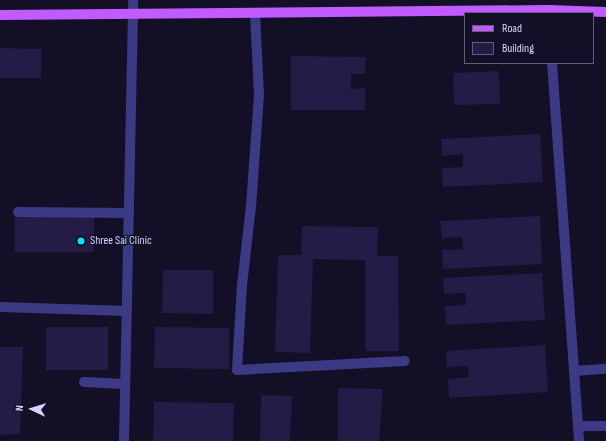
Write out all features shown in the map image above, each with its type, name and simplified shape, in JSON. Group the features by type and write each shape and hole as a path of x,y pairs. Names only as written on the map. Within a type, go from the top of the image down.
{"main road":[{"path":"0,15 255,12 606,12"}],"street":[{"path":"124,441 124,384 134,13 133,0"},
{"path":"255,12 259,96 251,206 242,285 237,370 405,361"},
{"path":"552,64 579,441"},
{"path":"18,212 129,213"},
{"path":"0,307 127,311"},
{"path":"574,371 606,369"},
{"path":"84,382 124,384"},
{"path":"578,426 606,426"}],"building":[{"path":"0,48 41,49 41,78 0,78"},
{"path":"291,56 365,57 365,74 351,74 351,89 365,88 365,110 291,110"},
{"path":"499,71 500,104 454,105 453,73"},
{"path":"540,134 543,182 443,187 442,168 463,167 463,154 442,156 441,139"},
{"path":"540,216 542,264 443,269 442,250 463,249 462,237 442,238 440,221"},
{"path":"15,217 94,217 94,252 15,252"},
{"path":"302,226 378,227 377,256 398,256 399,351 365,351 365,260 313,259 310,353 275,352 278,255 301,255"},
{"path":"163,270 213,270 213,314 162,313"},
{"path":"542,273 545,320 446,325 445,306 466,305 465,293 444,294 443,278"},
{"path":"46,327 108,327 108,370 46,370"},
{"path":"155,327 229,328 229,369 154,368"},
{"path":"545,345 548,392 449,398 448,379 469,377 468,366 447,367 446,351"},
{"path":"0,347 23,347 20,434 0,435"},
{"path":"338,388 383,389 379,441 338,441"},
{"path":"261,395 292,396 290,441 260,441"},
{"path":"154,402 234,403 233,441 153,441"}],"place":[{"name":"Shree Sai Clinic","path":"81,241"}]}
